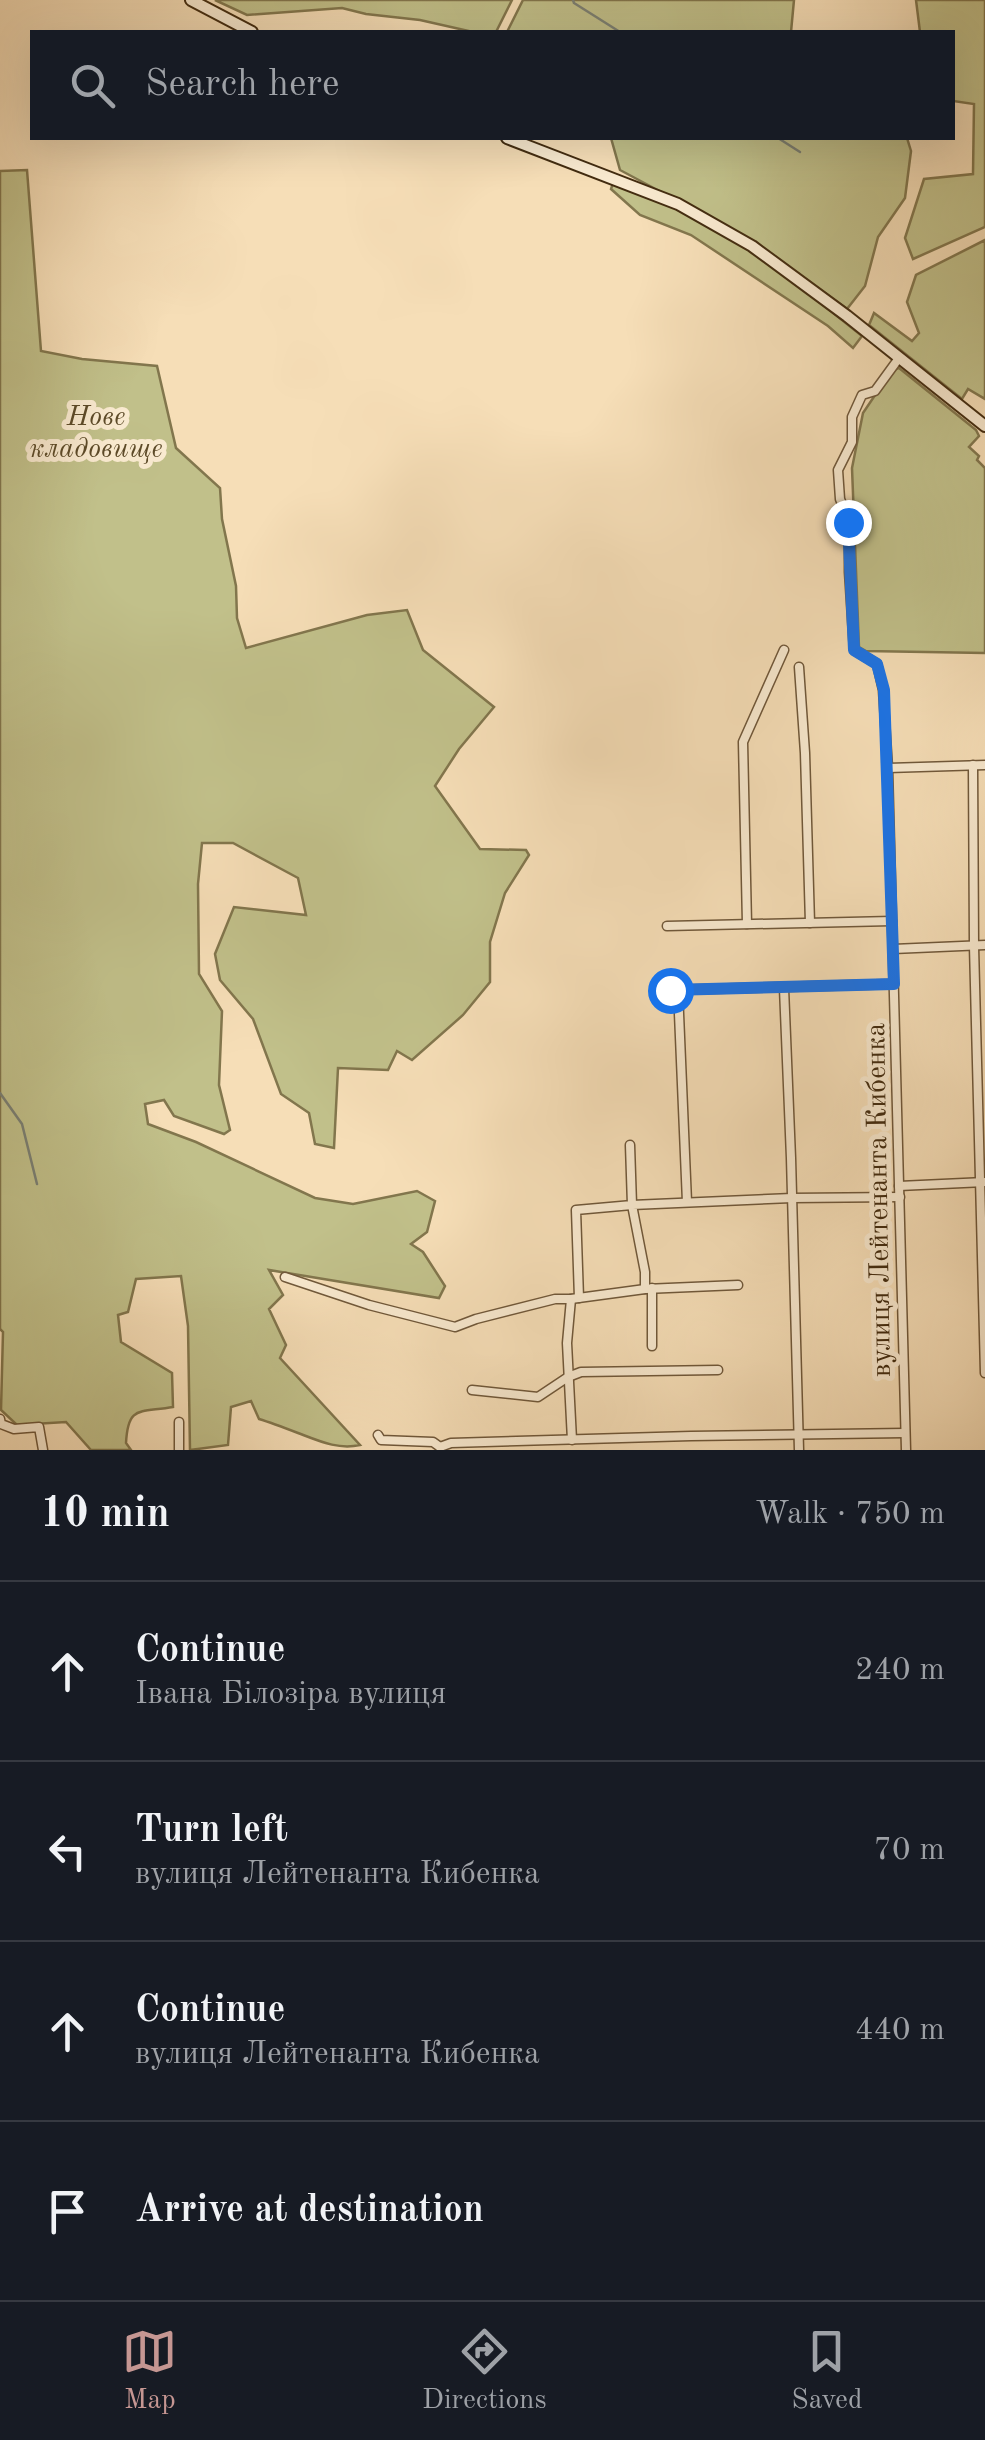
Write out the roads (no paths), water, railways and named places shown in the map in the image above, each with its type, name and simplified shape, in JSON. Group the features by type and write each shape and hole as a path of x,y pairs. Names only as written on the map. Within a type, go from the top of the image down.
{"street":[{"path":"191,0 248,30"},
{"path":"512,140 678,204 752,246 848,316 985,426"},
{"path":"667,926 892,920 884,690 877,664 854,650 848,522 840,499 838,470 852,442 852,417 862,395 875,391 899,358"},
{"path":"747,924 743,742 784,650"},
{"path":"798,667 810,923"},
{"path":"972,765 985,1374"},
{"path":"888,768 985,765"},
{"name":"вулиця Лейтенанта Кибенка","path":"892,920 906,1450"},
{"path":"893,949 985,946"},
{"path":"687,1202 674,990 894,984"},
{"path":"784,988 799,1450"},
{"path":"630,1145 632,1205 649,1288 652,1346"},
{"path":"899,1186 982,1182"},
{"path":"567,1444 567,1343 575,1299 576,1210 687,1202 900,1197"},
{"path":"285,1277 369,1305 455,1327 555,1299 649,1288 738,1285"},
{"path":"472,1390 538,1396 581,1372 718,1370"},
{"path":"0,1418 1,1424 14,1430 39,1427 43,1450"},
{"path":"179,1422 179,1450"},
{"path":"378,1436 381,1440 433,1442 440,1448 451,1443 567,1444 690,1436 906,1433"},
{"path":"690,1436 691,1450"}],"waterway":[{"path":"573,0 617,30"},
{"path":"781,140 800,152"},
{"path":"0,1093 22,1124 37,1184"}],"park label":[{"name":"Нове кладовище","path":"96,431"}]}
